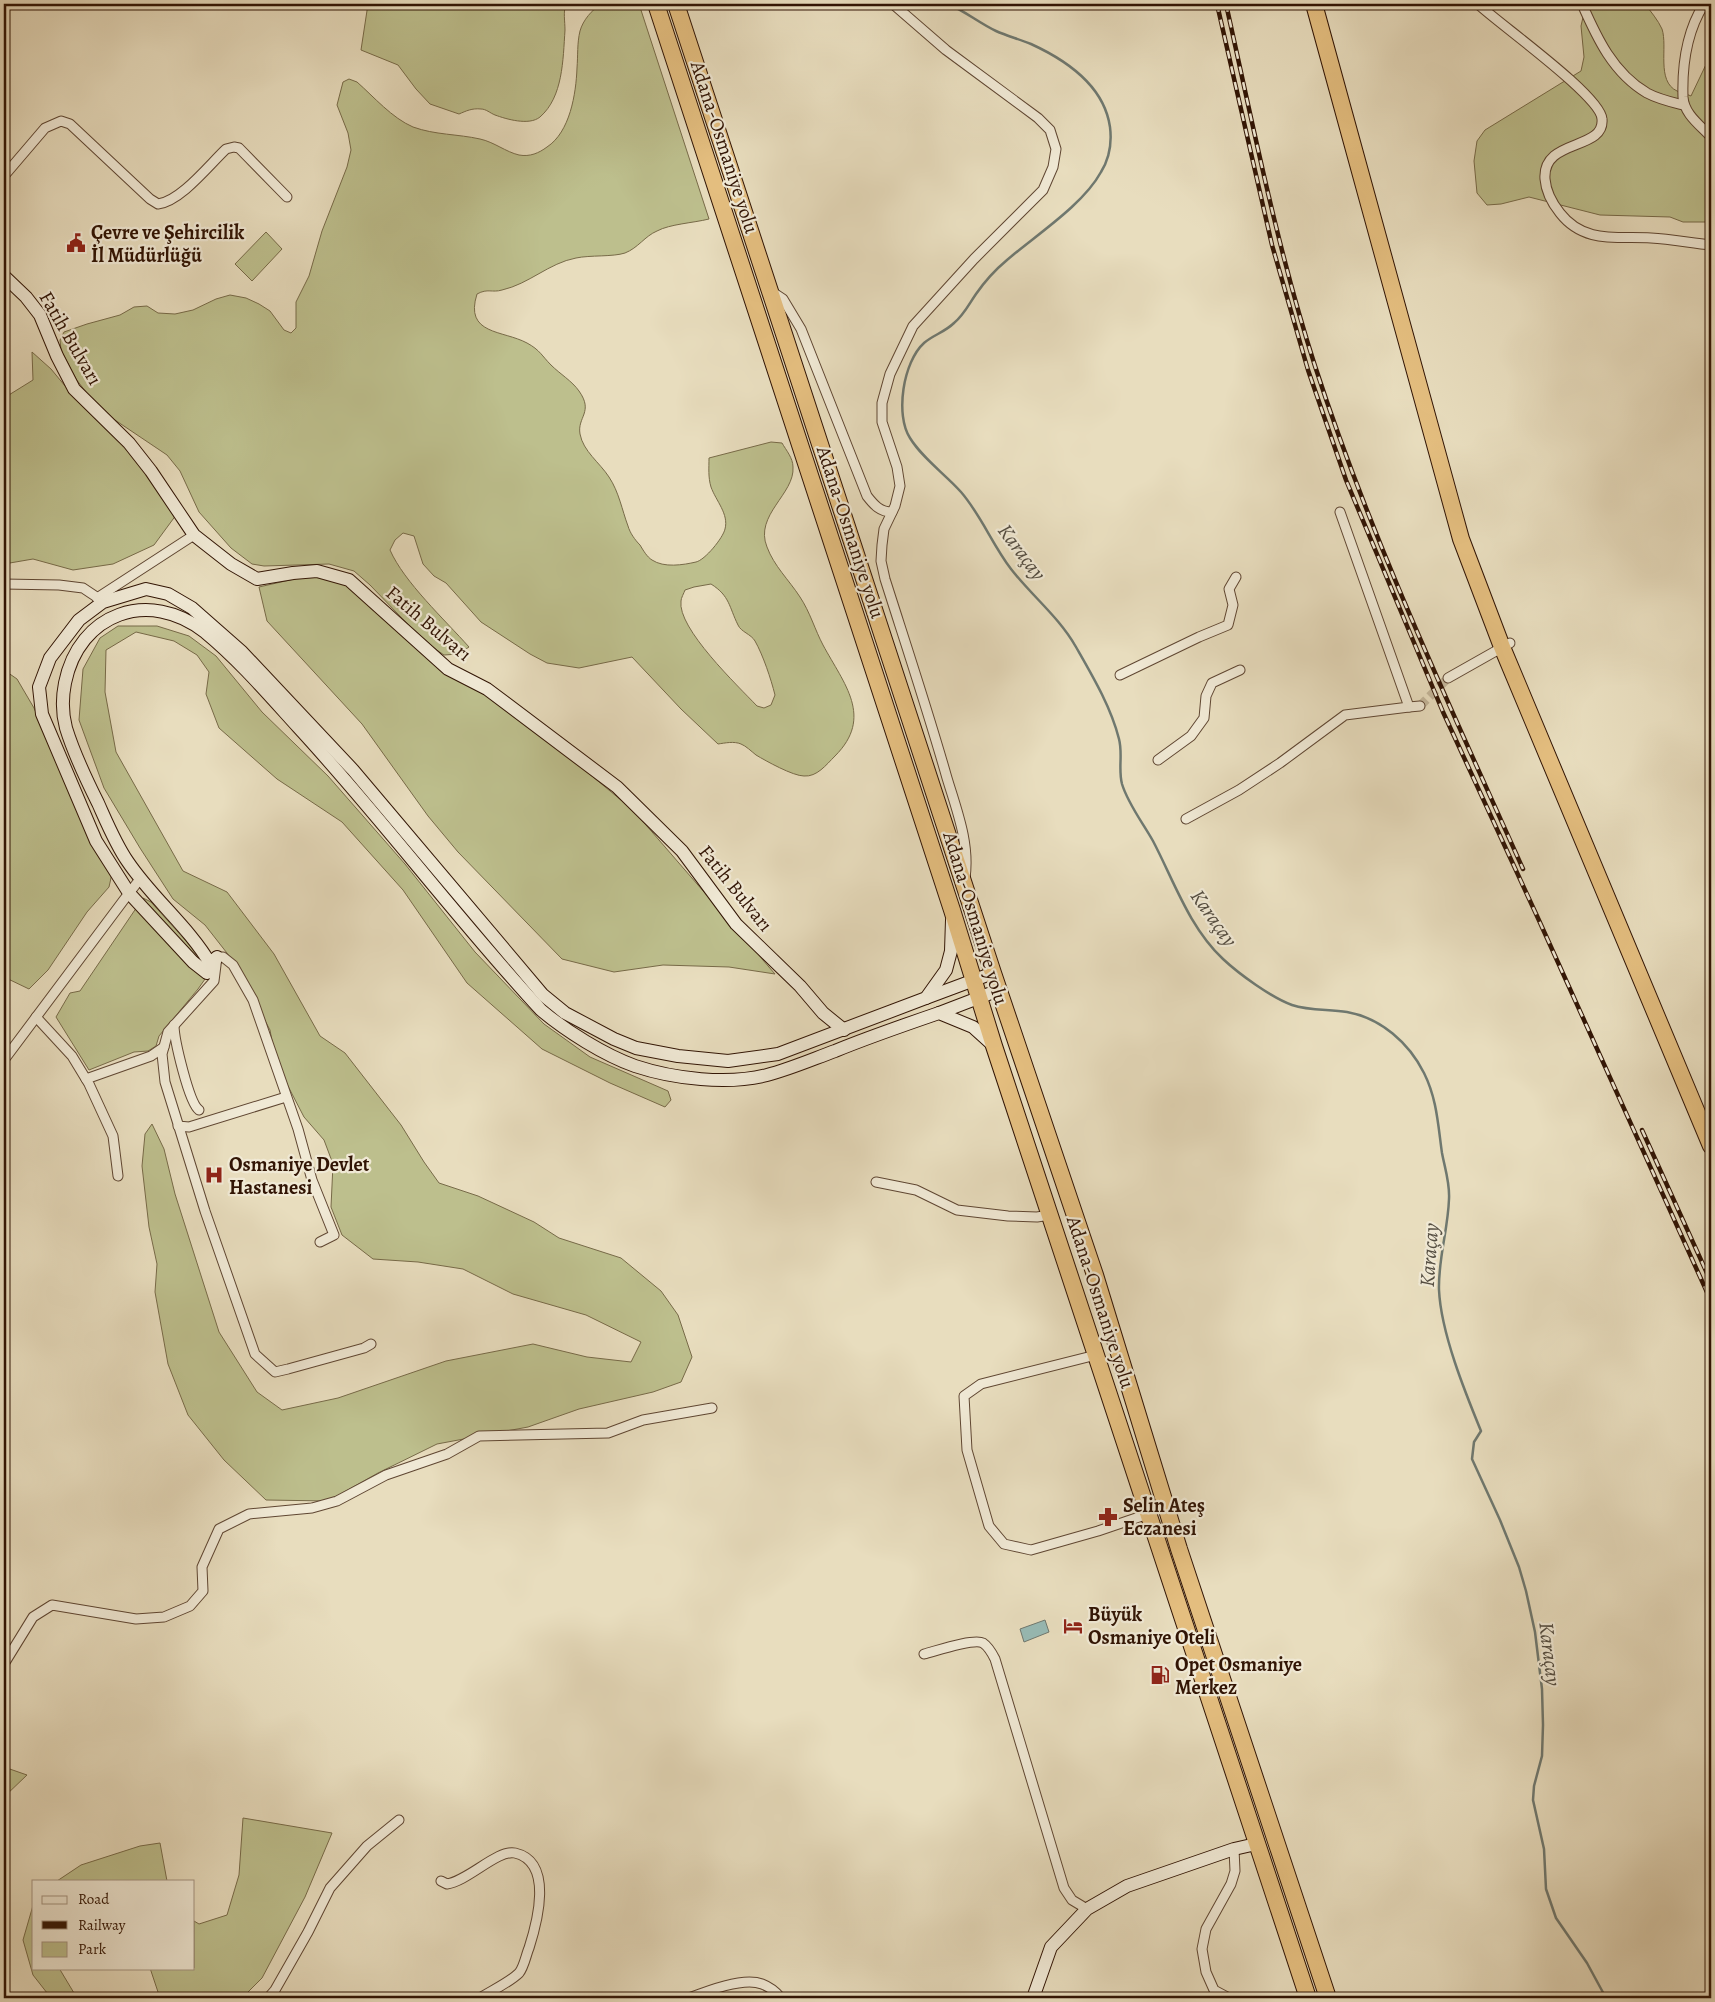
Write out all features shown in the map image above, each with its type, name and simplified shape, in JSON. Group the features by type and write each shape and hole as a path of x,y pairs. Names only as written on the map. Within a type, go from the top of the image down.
{"highway":[{"name":"Adana-Osmaniye yolu","path":"656,4 952,910 994,1046 1308,1998"},
{"name":"Adana-Osmaniye yolu","path":"676,4 993,973 1095,1275 1180,1549 1328,1998"},
{"path":"1314,4 1461,539 1711,1120"},
{"path":"1322,4 1469,540 1506,645 1711,1146"}],"street":[{"path":"893,4 946,50 1038,118 1050,130 1056,149 1053,168 1043,190 974,259 913,326 890,374 882,403 882,422 897,467 900,486 892,512 884,529 881,561 885,579 939,748 962,831 968,862 964,885"},
{"path":"1478,4 1578,88 1600,112 1601,128 1593,136 1553,156 1546,164 1545,186 1551,201 1567,221 1587,234 1600,237 1650,238 1711,245"},
{"path":"1582,4 1602,46 1622,72 1647,93 1683,105"},
{"path":"1704,4 1698,13 1688,40 1683,105 1688,113 1711,137"},
{"path":"4,176 45,128 61,121 70,124 150,199 158,204 167,203 226,149 234,147 239,148 287,196"},
{"name":"Fatih Bulvarı","path":"4,276 26,297 40,316 74,389 129,443 152,471 194,534 230,564 257,579 317,571 349,580 448,669 486,690 511,707 617,787 682,851 736,924 800,986 823,1013 844,1030"},
{"path":"770,291 783,299 801,329 867,496 874,505 885,512 892,512"},
{"path":"1340,512 1409,707"},
{"path":"194,534 100,600 79,620 50,658 39,687 42,714 96,841 129,893 193,962 207,974 217,957"},
{"path":"1120,675 1199,636 1228,625 1233,606 1229,589 1236,577"},
{"path":"4,584 58,585 83,588 100,600 146,589 168,594 192,608 242,652 354,770 543,995 565,1013 614,1039 636,1048 678,1056 728,1061 778,1054 993,973"},
{"path":"217,957 211,966 202,950 183,926 127,862 83,772 65,726 62,698 69,665 83,640 100,623 122,612 141,610 181,616 203,631 234,657 343,776 463,922 541,1010 603,1051 635,1066 663,1073 701,1078 734,1080 767,1075 999,990"},
{"path":"1448,678 1506,645"},
{"path":"1158,760 1191,736 1200,724 1204,718 1206,696 1212,683 1240,670"},
{"path":"1186,819 1239,790 1280,763 1345,714 1420,706"},
{"path":"4,1060 129,893 140,879 142,881"},
{"path":"926,998 946,970 951,951 952,910"},
{"path":"217,957 214,981 168,1032 162,1054 164,1082 205,1210 255,1354 275,1372 345,1354 371,1344"},
{"path":"217,957 223,957 233,965 253,1000 312,1180 334,1235 320,1242"},
{"path":"939,1013 973,1027 994,1046"},
{"path":"36,1017 72,1056 86,1079 113,1136 118,1176"},
{"path":"174,1025 174,1033 190,1092 196,1108 199,1110"},
{"path":"86,1079 150,1056 164,1047"},
{"path":"178,1126 189,1127 286,1097"},
{"path":"876,1182 916,1190 957,1210 1018,1216 1037,1217 1050,1215"},
{"path":"1096,1355 981,1384 964,1396 967,1450 988,1526 1004,1544 1032,1550 1148,1514"},
{"path":"4,1664 33,1617 52,1605 136,1619 164,1617 190,1606 202,1591 202,1567 219,1529 249,1514 312,1508 338,1501 386,1475 447,1454 479,1436 608,1434 642,1420 712,1408"},
{"path":"924,1654 973,1642 982,1642 989,1648 996,1659 1064,1888 1072,1900 1088,1909"},
{"path":"268,1998 275,1990 308,1932 330,1888 367,1846 399,1820"},
{"path":"1033,1998 1051,1947 1088,1909 1126,1886 1234,1849 1256,1844"},
{"path":"1229,1998 1214,1990 1206,1972 1202,1949 1206,1929 1231,1884 1235,1871 1234,1849"},
{"path":"441,1881 447,1884 456,1883 504,1853 514,1853 524,1857 533,1866 540,1897 537,1922 519,1972 480,1998"},
{"path":"689,1998 726,1986 761,1983 772,1989 781,1998"}],"green space":[{"path":"368,4 566,4 560,77 548,109 535,120 518,121 495,115 483,109 472,109 459,114 430,104 398,65 361,50"},
{"path":"601,4 639,4 709,219 662,229 653,233 625,253 582,257 566,261 512,287 499,291 481,292 477,294 474,307 476,317 488,329 527,343 535,348 579,391 585,404 580,428 582,440 612,483 633,536 648,557 657,563 674,565 696,562 713,548 724,533 725,518 711,487 709,458 771,442 782,443 792,460 792,477 766,525 764,535 767,547 807,609 823,645 846,687 852,701 854,714 853,728 847,742 825,767 813,775 793,774 756,755 747,747 738,743 718,744 681,709 632,657 579,668 547,663 530,654 481,622 446,583 434,576 423,564 414,536 403,533 395,540 390,550 396,562 415,588 469,647 458,654 444,655 425,642 354,571 329,564 264,566 252,564 231,548 199,512 180,471 167,455 109,416 92,400 76,379 61,350 60,340 64,332 120,315 134,307 147,306 158,313 175,314 193,310 216,299 230,295 246,298 259,304 270,311 284,330 291,333 296,328 296,302 309,276 322,231 347,167 351,150 348,133 337,105 343,82 349,79 357,82 391,113 413,127 430,132 480,139 519,155 534,154 555,140 566,122 575,89 581,27 591,12","holes":["711,584 726,598 739,627 755,641 764,660 775,695 771,705 764,708 757,706 710,656 698,641 682,612 681,600 685,590"]},
{"path":"1586,4 1645,4 1662,29 1667,80 1679,92 1691,96 1711,54 1711,222 1683,222 1670,217 1600,215 1529,197 1501,204 1487,205 1477,193 1474,161 1477,141 1485,130 1581,71 1584,57 1581,26"},
{"path":"266,232 282,249 252,281 235,264"},
{"path":"32,352 51,369 75,398 119,441 179,511 154,545 113,564 73,570 33,559 4,564 4,398 33,380"},
{"path":"303,577 339,577 523,719 633,810 775,974 729,967 663,965 614,972 562,959 458,852 428,816 362,724 267,621 259,587"},
{"path":"118,626 157,626 189,636 216,656 262,712 328,776 405,864 475,952 544,1024 590,1057 668,1091 671,1100 665,1107 610,1083 542,1049 467,983 403,890 342,822 277,779 219,728 206,694 209,672 197,655 174,641 136,632 106,650 105,692 116,752 183,871 227,892 274,954 320,1036 345,1053 401,1125 439,1183 478,1196 534,1222 559,1238 621,1258 661,1291 678,1315 692,1357 681,1382 653,1392 579,1409 528,1427 437,1444 378,1473 328,1501 266,1500 224,1460 188,1415 168,1364 155,1292 157,1264 149,1227 142,1166 145,1134 152,1124 164,1149 175,1194 219,1332 257,1392 282,1410 338,1398 446,1361 533,1344 587,1357 631,1362 641,1342 586,1315 513,1294 463,1269 418,1262 373,1259 342,1235 331,1207 333,1164 324,1140 304,1117 276,1063 270,1030 234,962 205,925 173,899 104,788 79,720 83,669 100,638"},
{"path":"4,670 17,679 34,708 59,765 113,869 109,887 87,912 48,970 29,989 4,977"},
{"path":"143,898 151,902 204,961 210,972 159,1036 156,1046 148,1051 134,1052 89,1070 56,1017 70,993 80,991"},
{"path":"4,1767 27,1775 4,1797"},
{"path":"243,1818 332,1833 305,1897 262,1978 242,1998 160,1998 151,1970 195,1970 195,1922 199,1924 227,1915 239,1875"},
{"path":"160,1843 167,1880 58,1880 81,1865 140,1846"},
{"path":"32,1909 32,1970 60,1970 77,1998 51,1998 33,1975 23,1940"}],"water":[{"path":"1045,1620 1049,1632 1024,1642 1020,1629"}],"waterway":[{"name":"Karaçay","path":"948,4 996,31 1044,50 1070,66 1092,86 1100,99 1110,127 1110,145 1104,167 1083,196 998,268 976,294 958,320 924,343 917,352 906,375 902,403 905,428 921,453 961,492 981,520 1011,569 1054,616 1076,647 1116,727 1120,745 1121,778 1125,791 1153,841 1191,918 1211,946 1238,972 1284,1002 1306,1008 1347,1012 1359,1015 1382,1026 1402,1042 1424,1073 1434,1102 1449,1187 1448,1211 1439,1278 1444,1325 1455,1362 1481,1431 1474,1442 1472,1459 1519,1567 1535,1632 1542,1689 1543,1725 1542,1756 1534,1786 1533,1800 1544,1849 1546,1889 1556,1918 1587,1963 1606,1998"}],"tunnel":[{"path":"1420,706 1448,678"}],"railway":[{"path":"1217,4 1272,245 1308,370 1346,480 1443,712 1711,1301"},
{"path":"1226,4 1266,186 1289,277 1301,322 1337,431 1412,620 1523,869"},
{"path":"1642,1130 1711,1282"}],"place":[{"name":"Çevre ve Şehircilik İl Müdürlüğü","path":"76,243"},
{"name":"Osmaniye Devlet Hastanesi","path":"214,1175"},
{"name":"Selin Ateş Eczanesi","path":"1108,1517"},
{"name":"Büyük Osmaniye Oteli","path":"1073,1626"},
{"name":"Opet Osmaniye Merkez","path":"1160,1675"}]}
